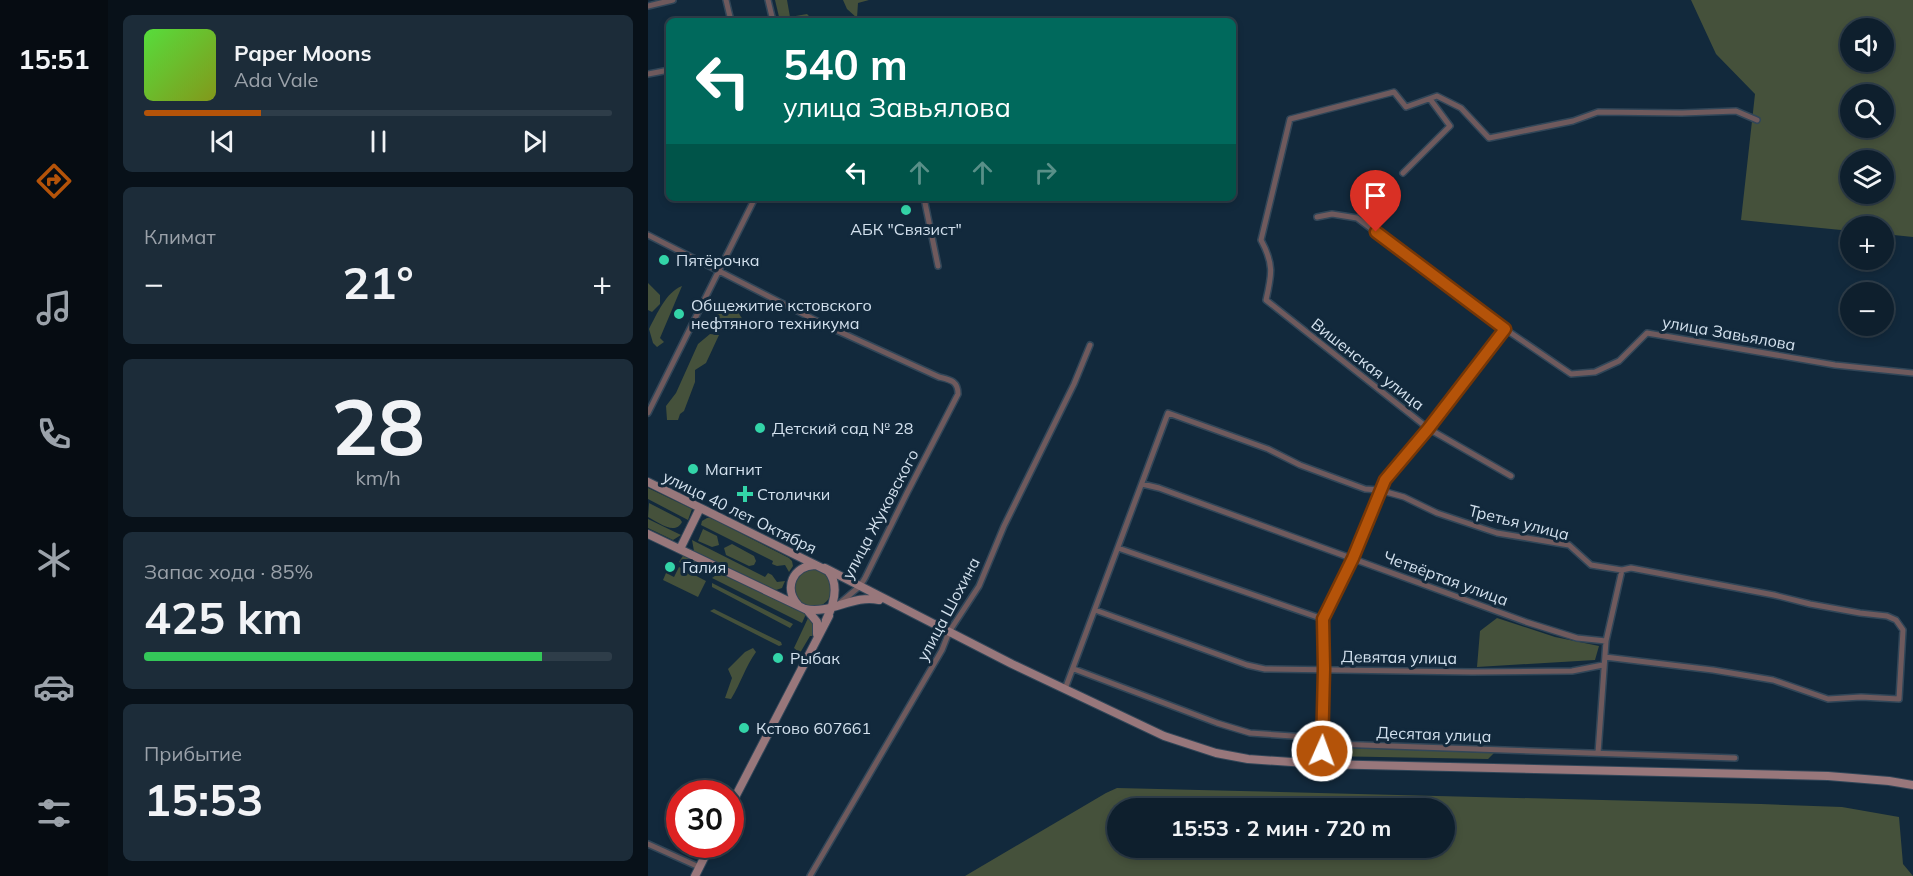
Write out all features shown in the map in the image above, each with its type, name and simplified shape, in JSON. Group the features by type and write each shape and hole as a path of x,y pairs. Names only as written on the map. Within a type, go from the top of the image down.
{"main road":[{"name":"улица 40 лет Октября","path":"648,482 823,568 834,579 836,587 834,596"},
{"path":"680,549 700,508"},
{"path":"648,534 803,608 818,610 865,598 889,602"},
{"name":"улица 40 лет Октября","path":"814,644 818,625 813,614 792,597 790,588 796,573 804,567 812,565 823,568"},
{"path":"823,568 1164,736 1216,753 1248,759 1321,765 1828,776 1913,785"},
{"path":"818,610 827,606 834,596"},
{"path":"744,780 835,605 834,596"},
{"path":"695,876 704,858"}],"street":[{"path":"648,6 673,0"},
{"path":"726,0 730,18"},
{"path":"768,0 771,18"},
{"path":"648,74 666,71"},
{"name":"Вишенская улица","path":"1430,99 1406,107 1394,92 1290,119 1261,240 1269,254 1272,276 1266,300 1428,429 1511,476"},
{"path":"1403,173 1450,126 1430,99 1437,96 1461,108 1489,138 1573,121 1598,112 1736,111 1757,120"},
{"path":"648,413 754,201"},
{"path":"925,201 938,267"},
{"name":"улица Завьялова","path":"1317,218 1332,214 1357,218 1505,329 1571,374 1594,372 1619,361 1647,333 1835,365 1913,373"},
{"name":"улица Жуковского","path":"648,235 827,326 954,382 958,387 958,394 860,586 835,605"},
{"path":"1321,765 1323,619 1353,558 1385,480 1428,429 1505,329"},
{"name":"улица Шохина","path":"810,876 942,650 949,632 979,586 1004,526 1074,384 1090,345"},
{"name":"Третья улица","path":"1142,484 1168,414 1268,449 1300,465 1365,489 1379,490 1404,497 1437,513 1497,533 1569,545 1591,565 1622,570 1631,568 1774,594 1850,612 1887,616 1896,620 1903,630 1899,699 1862,697 1828,699 1773,680 1605,657"},
{"path":"1065,689 1142,484"},
{"name":"Четвёртая улица","path":"1142,484 1159,488 1526,622 1577,639 1605,641"},
{"path":"1118,548 1323,619"},
{"path":"1598,753 1605,641 1622,570"},
{"name":"Девятая улица","path":"1095,610 1246,665 1265,669 1572,671 1603,665"},
{"name":"Десятая улица","path":"1074,669 1217,723 1251,733 1323,738 1334,744 1735,758"},
{"path":"648,844 699,867"}],"green space":[{"path":"775,0 787,0 790,17 807,14 811,18 779,18"},
{"path":"843,0 869,0 858,3 857,18 847,9"},
{"path":"1691,0 1913,0 1913,237 1894,235 1894,216 1840,216 1840,230 1741,220 1755,94 1716,54"},
{"path":"648,283 660,295 660,304 652,312 648,310"},
{"path":"682,286 660,338 664,342 657,347 653,343 649,329 667,298"},
{"path":"736,309 743,320 721,324 716,314 719,310"},
{"path":"710,334 719,335 706,363 695,370 695,382 684,411 678,420 667,420 666,406 676,393 698,344"},
{"path":"648,488 692,509 688,520 648,499"},
{"path":"649,503 682,522 679,526 671,528 648,517"},
{"path":"707,518 789,558 793,566 789,572 785,565 772,564 773,561 701,525 702,521"},
{"path":"648,519 681,535 673,540 648,528"},
{"path":"703,529 717,536 719,545 712,547 698,541"},
{"path":"692,540 765,577 768,573 777,582 785,581 782,588 776,590 694,551"},
{"path":"732,544 754,556 756,561 754,565 749,566 726,555 724,548"},
{"path":"684,554 707,566 708,576 679,562"},
{"path":"679,567 706,581 698,597 663,580 666,573 674,577"},
{"path":"813,569 826,575 832,588 826,601 813,607 800,601 794,588 800,575"},
{"path":"719,573 806,614 802,623 712,578"},
{"path":"712,583 793,624 790,628 712,587"},
{"path":"714,609 781,642 782,645 779,646 710,611"},
{"path":"809,616 815,628 800,653 794,648"},
{"path":"1497,618 1555,637 1599,646 1595,660 1477,667 1480,631"},
{"path":"753,648 756,652 731,699 725,698 732,678 728,669 745,652"},
{"path":"1326,747 1494,753 1488,759 1325,756"},
{"path":"1117,788 1842,807 1899,817 1903,864 1913,876 965,876"}],"place":[{"name":"АБК \"Связист\"","path":"906,210"},
{"name":"Пятёрочка","path":"664,260"},
{"name":"Общежитие кстовского нефтяного техникума","path":"679,314"},
{"name":"Детский сад № 28","path":"760,428"},
{"name":"Магнит","path":"693,469"},
{"name":"Столички","path":"745,494"},
{"name":"Галия","path":"670,567"},
{"name":"Рыбак","path":"778,658"},
{"name":"Кстово 607661","path":"744,728"}],"route":[{"path":"1322,751 1323,619 1353,558 1385,480 1428,429 1505,329 1376,232"}]}
